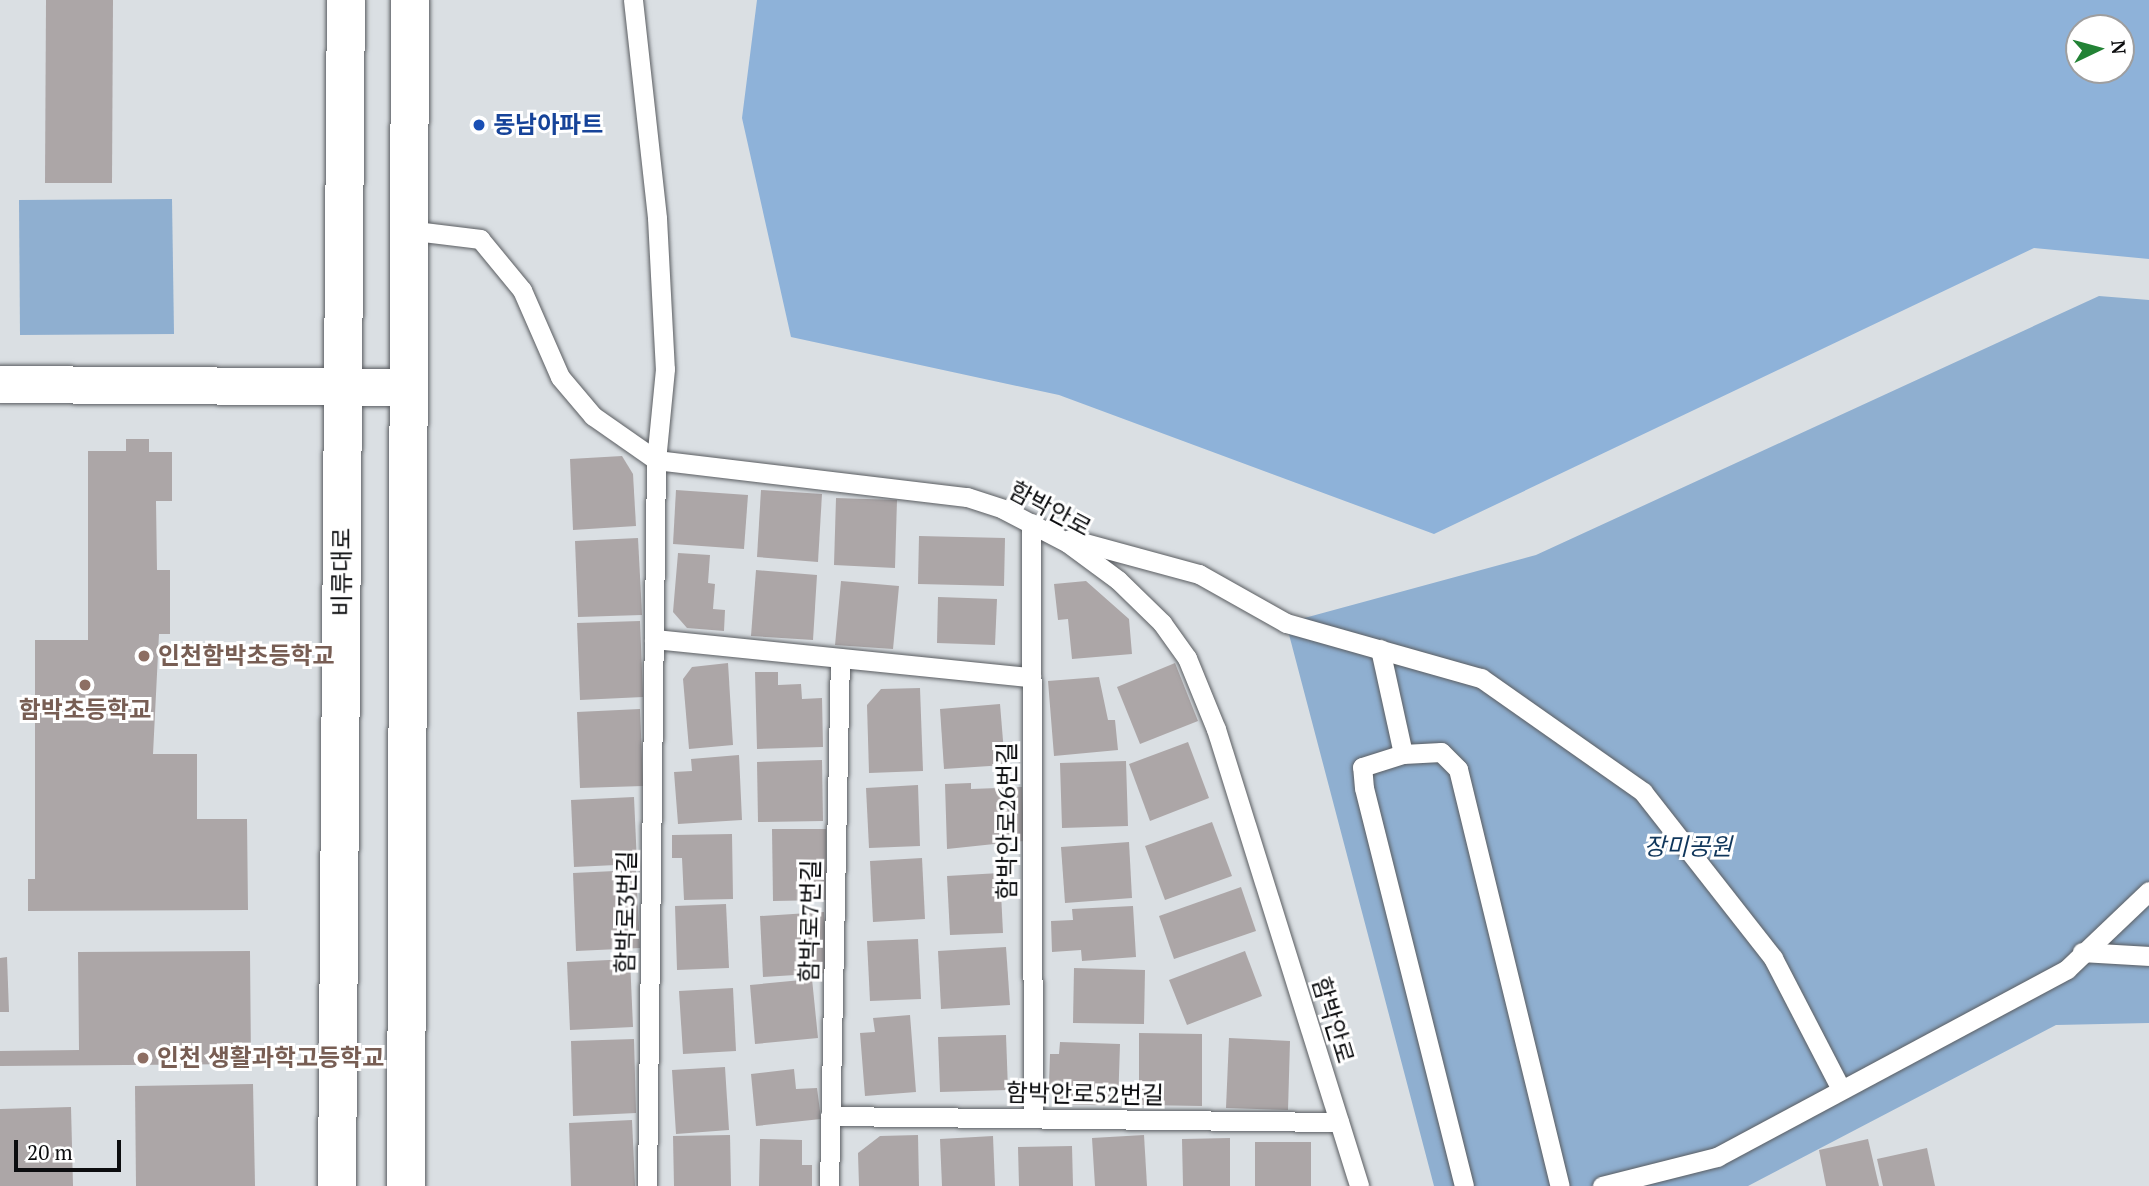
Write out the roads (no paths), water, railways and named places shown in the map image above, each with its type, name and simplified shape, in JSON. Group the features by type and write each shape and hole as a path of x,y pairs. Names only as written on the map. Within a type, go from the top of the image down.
{"main road":[{"name":"비류대로","path":"337,1186 346,0"},
{"path":"406,1186 405,387 410,0"}],"street":[{"path":"0,384 405,387"}],"lane":[{"name":"함박로3번길","path":"633,0 657,218 664,342 656,460 647,1186"},
{"name":"함박안로","path":"407,230 480,239 522,290 560,377 593,416 656,460 967,497 1031,523 1055,536 1118,580 1162,623 1187,658 1216,729 1359,1186"},
{"name":"함박안로26번길","path":"1031,523 1033,1118"},
{"path":"1055,536 1199,573 1286,623 1481,678 1643,792 1773,958 1841,1089"},
{"path":"654,639 1031,677"},
{"path":"1380,649 1403,754"},
{"name":"함박로7번길","path":"829,1186 839,658"},
{"path":"1464,1186 1364,788 1362,768 1403,754 1441,752 1458,769 1560,1186"},
{"path":"1602,1186 1717,1157 2067,969 2149,891"},
{"path":"2082,952 2149,956"},
{"name":"함박안로52번길","path":"831,1116 1339,1122"}],"place":[{"name":"동남아파트","path":"479,125"},
{"name":"인천함박초등학교","path":"144,656"},
{"name":"함박초등학교","path":"85,685"},
{"name":"인천 생활과학고등학교","path":"143,1058"}],"park label":[{"name":"장미공원","path":"1688,847"}]}
